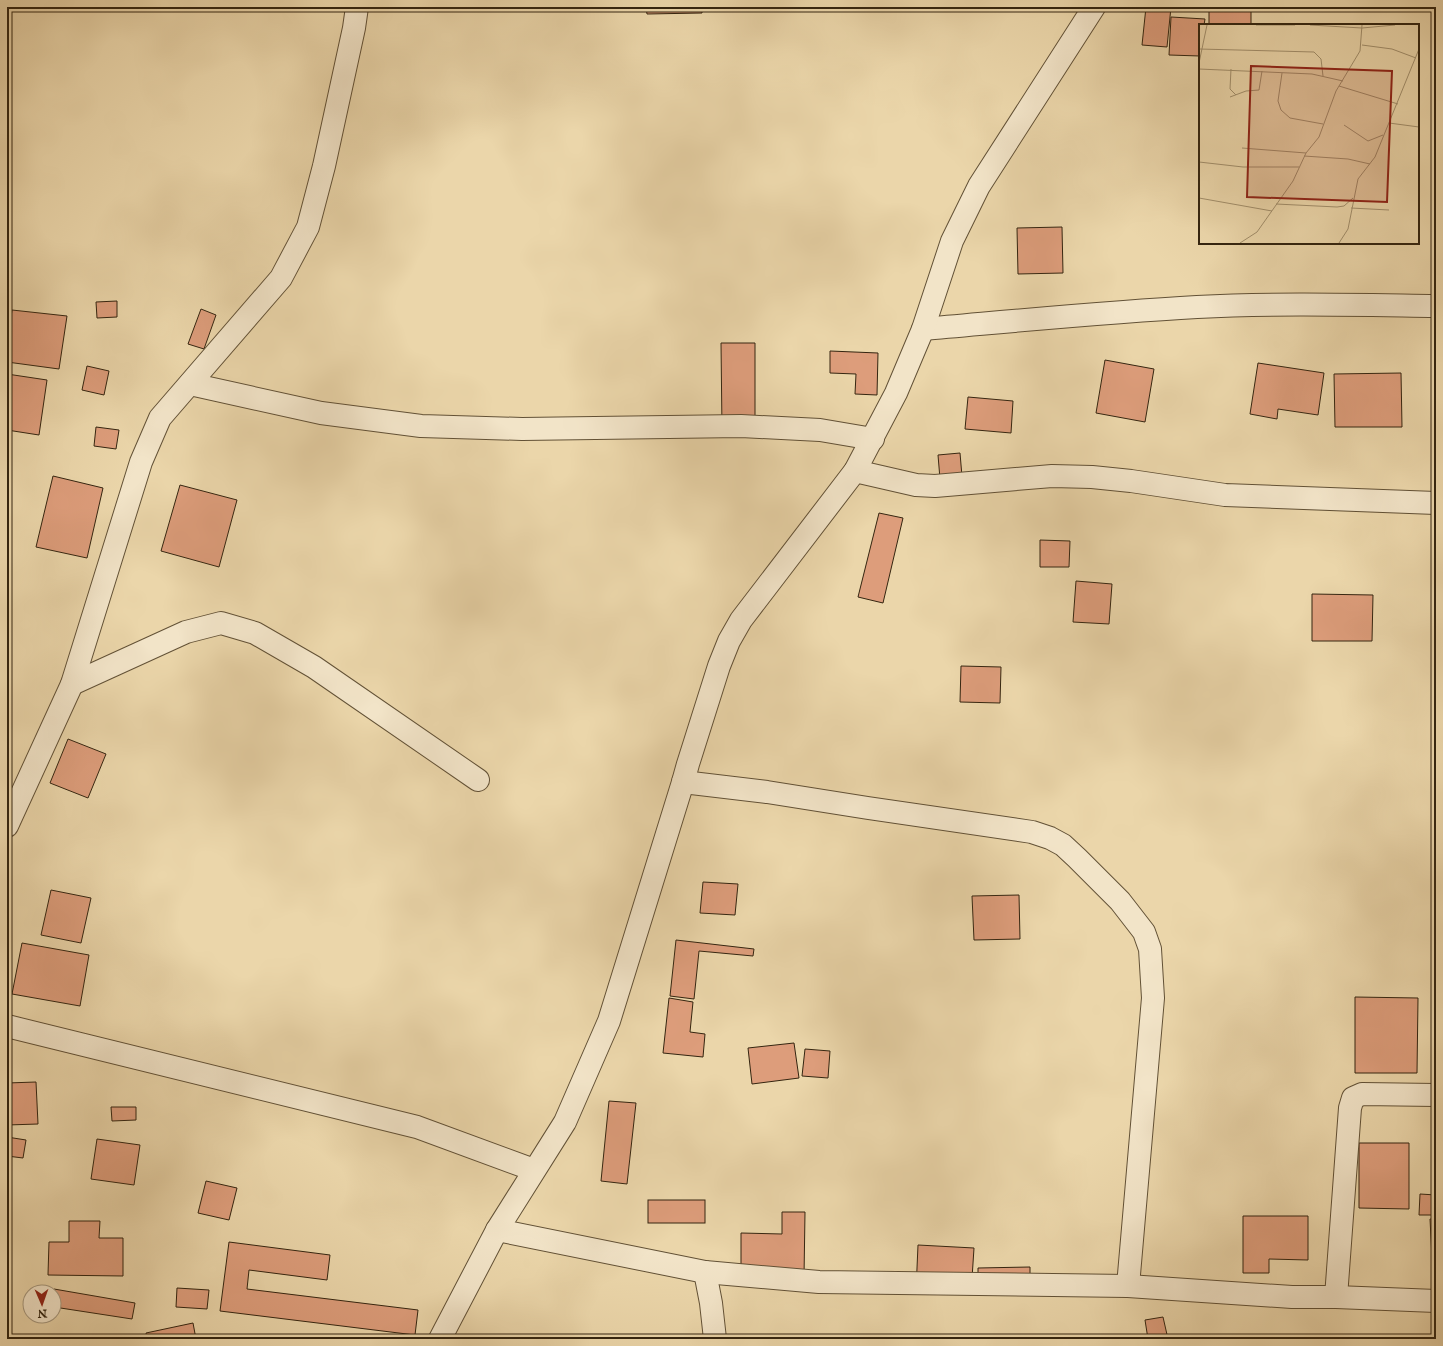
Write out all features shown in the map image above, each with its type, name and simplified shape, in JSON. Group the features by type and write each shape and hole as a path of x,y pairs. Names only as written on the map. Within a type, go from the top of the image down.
{"street":[{"path":"9,819 72,684 141,462 160,418 281,278 308,227 324,166 356,17 373,7"},
{"path":"440,1339 497,1230 565,1122 609,1021 688,764 719,666 729,641 741,620 854,471 873,439 896,393 923,329 952,241 979,186 1094,7"},
{"path":"923,329 1092,314 1199,307 1292,305 1436,306"},
{"path":"190,384 320,412 421,426 522,430 741,426 820,430 873,439"},
{"path":"854,471 916,484 935,486 1052,476 1092,477 1131,481 1225,495 1436,503"},
{"path":"72,684 186,632 221,623 255,633 314,667 478,780"},
{"path":"683,782 767,792 1032,832 1050,838 1063,845 1120,902 1144,932 1150,949 1153,998 1128,1286"},
{"path":"7,1026 417,1127 534,1170"},
{"path":"1336,1296 1350,1108 1353,1098 1362,1094 1436,1096"},
{"path":"497,1230 706,1272 819,1282 1128,1286 1292,1296 1336,1296 1436,1301"},
{"path":"706,1272 715,1339"}],"building":[{"path":"646,7 702,7 702,13 647,14"},
{"path":"1146,7 1171,7 1167,47 1142,45"},
{"path":"1209,7 1251,7 1251,24 1209,24"},
{"path":"1171,17 1205,19 1204,24 1199,24 1199,56 1169,55"},
{"path":"1062,227 1063,273 1018,274 1017,228"},
{"path":"117,301 117,317 97,318 96,302"},
{"path":"201,309 216,315 204,349 188,344"},
{"path":"12,310 67,316 59,369 7,362 7,347"},
{"path":"721,343 755,343 755,430 722,430"},
{"path":"830,351 878,353 877,395 855,394 856,374 830,373"},
{"path":"1105,360 1154,369 1145,422 1096,413"},
{"path":"1258,363 1324,373 1318,415 1278,409 1277,419 1250,414"},
{"path":"87,366 109,371 104,395 82,390"},
{"path":"1401,373 1402,427 1335,427 1334,374"},
{"path":"7,374 47,380 39,435 7,430"},
{"path":"968,397 1013,401 1011,433 965,429"},
{"path":"1434,416 1436,416 1436,433 1433,433"},
{"path":"96,427 119,430 116,449 94,446"},
{"path":"960,453 963,488 941,491 938,455"},
{"path":"53,476 103,488 87,558 36,547"},
{"path":"180,485 237,500 219,567 161,551"},
{"path":"879,513 903,518 883,603 858,597"},
{"path":"1040,540 1070,541 1069,567 1040,567"},
{"path":"1076,581 1112,584 1109,624 1073,622"},
{"path":"1312,594 1373,595 1372,641 1312,641"},
{"path":"961,666 1001,667 1000,703 960,702"},
{"path":"68,739 106,754 88,798 50,783"},
{"path":"703,882 738,884 735,915 700,913"},
{"path":"51,890 91,898 81,943 41,935"},
{"path":"1019,895 1020,939 974,940 972,896"},
{"path":"676,940 754,949 753,956 699,951 694,999 670,996"},
{"path":"22,943 89,955 80,1006 12,994"},
{"path":"1355,997 1418,998 1417,1073 1355,1073"},
{"path":"669,998 693,1002 690,1032 705,1034 703,1057 663,1053"},
{"path":"794,1043 799,1078 752,1084 748,1048"},
{"path":"805,1049 830,1051 828,1078 802,1076"},
{"path":"36,1082 38,1124 7,1125 7,1083"},
{"path":"609,1101 636,1103 627,1184 601,1181"},
{"path":"111,1107 136,1107 136,1120 112,1121"},
{"path":"7,1137 26,1140 23,1158 7,1156"},
{"path":"97,1139 140,1145 134,1185 91,1179"},
{"path":"1359,1143 1409,1143 1409,1209 1359,1208"},
{"path":"206,1181 237,1188 229,1220 198,1213"},
{"path":"1420,1194 1436,1195 1436,1215 1419,1215"},
{"path":"648,1200 705,1200 705,1223 648,1223"},
{"path":"782,1212 805,1212 804,1278 741,1278 741,1233 782,1234"},
{"path":"1243,1216 1308,1216 1308,1260 1269,1259 1269,1273 1243,1273"},
{"path":"1430,1219 1436,1219 1436,1277 1433,1277"},
{"path":"69,1221 100,1221 99,1238 123,1238 123,1276 48,1275 49,1242 69,1242"},
{"path":"229,1242 330,1255 327,1280 249,1270 247,1289 418,1310 415,1335 220,1311"},
{"path":"918,1245 974,1248 971,1294 916,1291"},
{"path":"1030,1267 1030,1290 978,1291 978,1268"},
{"path":"177,1288 209,1290 207,1309 176,1307"},
{"path":"62,1290 135,1303 132,1319 62,1308"},
{"path":"1163,1317 1168,1339 1148,1339 1145,1320"},
{"path":"193,1323 196,1339 147,1339 146,1333"},
{"path":"976,1336 1026,1336 1026,1339 976,1339"}]}
